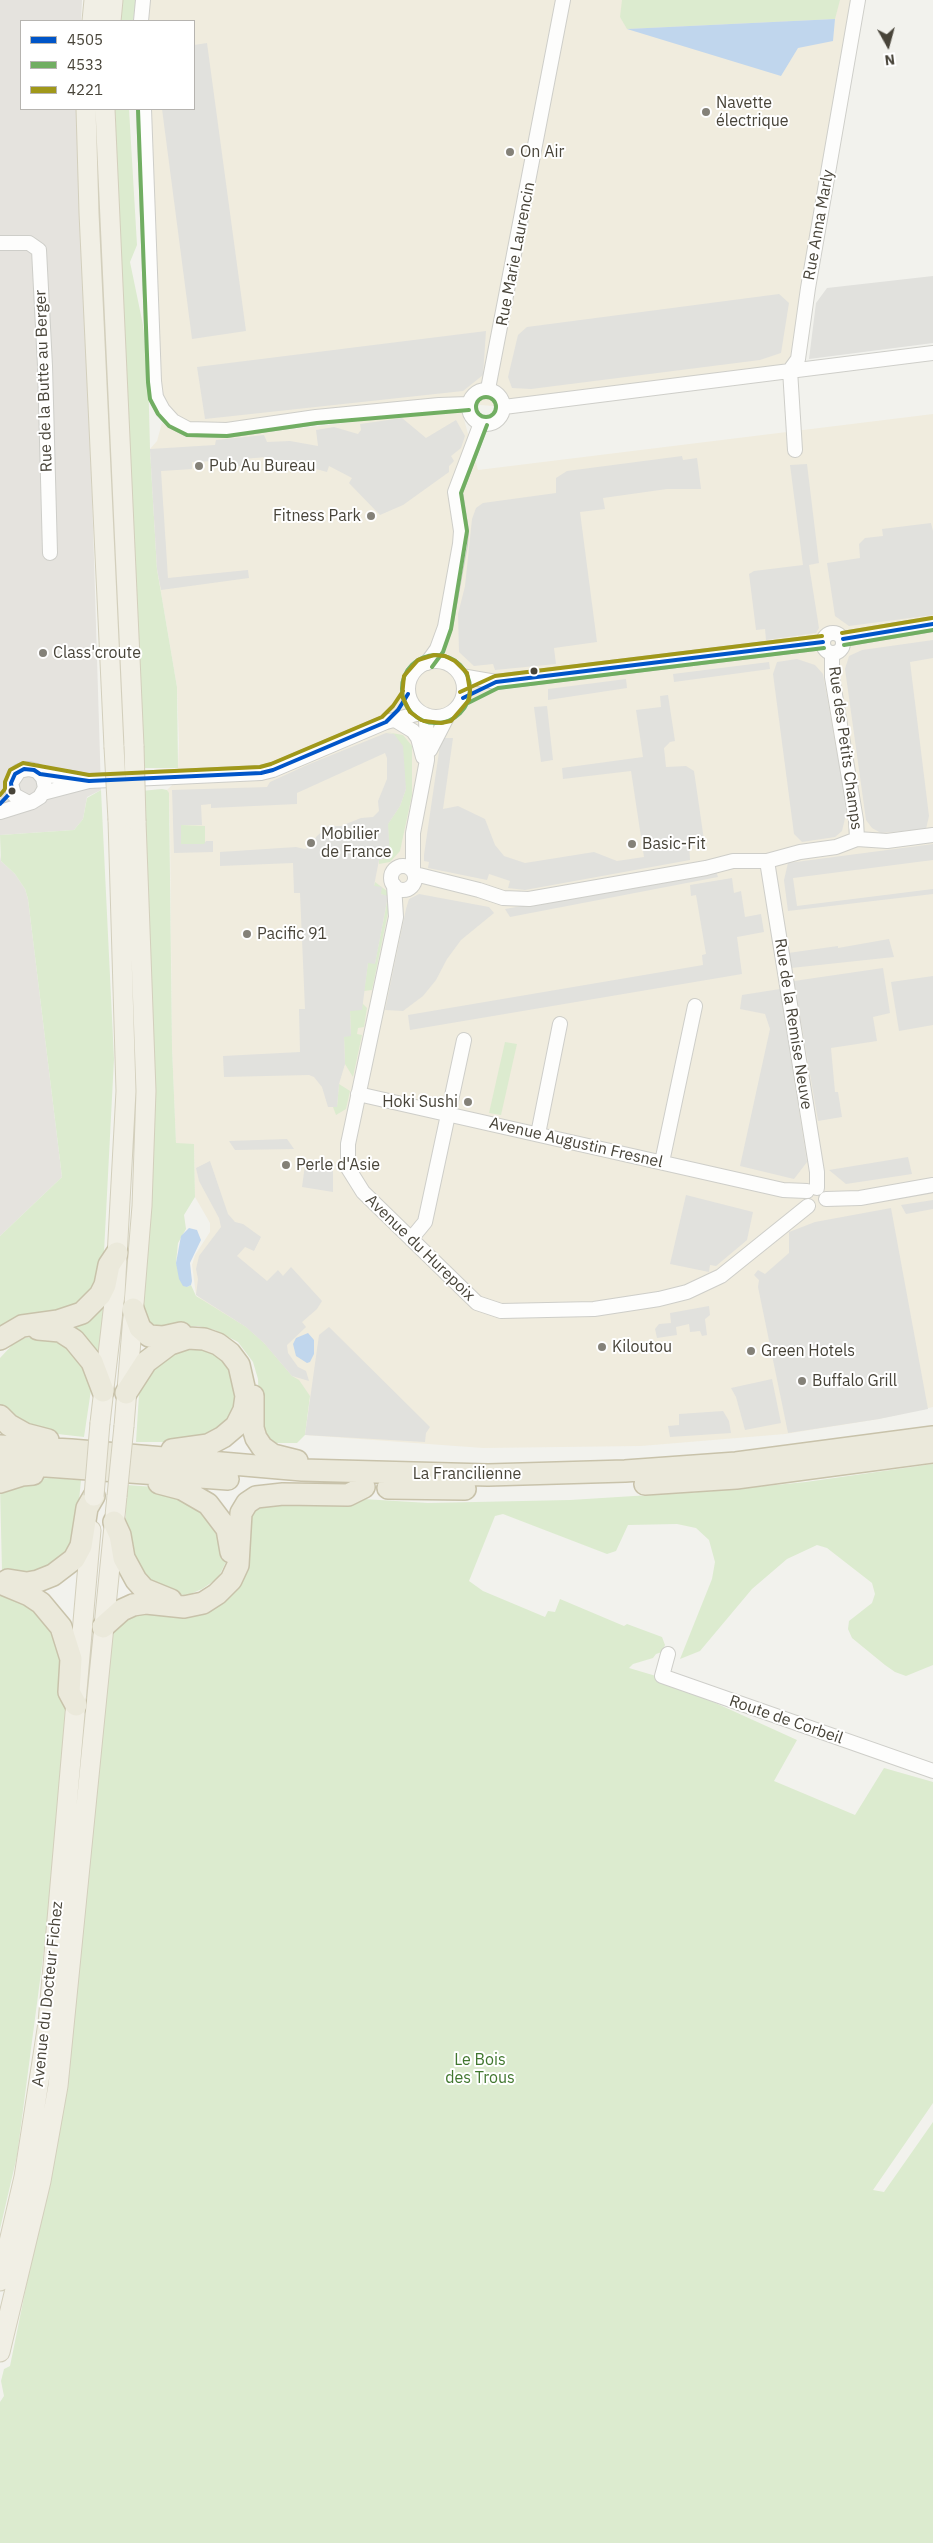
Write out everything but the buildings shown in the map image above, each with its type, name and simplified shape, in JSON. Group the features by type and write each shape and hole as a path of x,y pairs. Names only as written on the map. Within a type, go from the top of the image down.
{"highway":[{"path":"0,1339 22,1326 58,1321 82,1312 100,1295 105,1285 109,1265 117,1253"},
{"path":"133,1309 140,1328 149,1336 163,1338 188,1332 206,1334 234,1348 246,1364 252,1379 253,1428 256,1438 262,1447 273,1455 293,1461 307,1462 322,1471"},
{"path":"0,1346 10,1337 24,1331 45,1328 60,1331 74,1340 84,1350 92,1362 103,1391"},
{"path":"114,1522 130,1570 144,1589 156,1596 181,1601 192,1599 213,1588 226,1574 232,1558 231,1545 227,1529 218,1514 195,1495 156,1482 151,1465 174,1449 208,1445 224,1437 236,1426 244,1410 246,1396 239,1365 230,1353 218,1344 204,1339 188,1338 170,1344 156,1353 146,1362 126,1393"},
{"path":"0,1416 9,1425 25,1434 48,1440 71,1450"},
{"name":"La Francilienne","path":"0,1465 151,1465 488,1475 625,1471 736,1463 933,1437"},
{"name":"La Francilienne","path":"0,1446 71,1450 151,1465 364,1487 429,1490 626,1485 744,1477 933,1452"},
{"path":"0,1482 52,1466"},
{"path":"103,1627 122,1610 133,1605 146,1603 184,1607 203,1603 217,1594 231,1580 238,1565 240,1513 247,1503 256,1497 283,1494 348,1495 364,1487"},
{"path":"0,1576 13,1582 27,1583 53,1575 65,1567 74,1559 81,1546 87,1508 94,1496"},
{"path":"0,1583 41,1603 61,1628 71,1659 69,1692 76,1705"}],"main road":[{"path":"92,20 94,0"},
{"path":"111,20 113,0"},
{"name":"Avenue du Docteur Fichez","path":"0,2280 24,2177 48,2023 100,1423 117,1253 126,1091 118,820 90,240 86,110"},
{"path":"0,2352 41,2181 58,2086 121,1462 142,1206 146,1090 134,746 105,110"}],"street":[{"path":"141,20 143,0"},
{"name":"Rue Marie Laurencin","path":"488,389 563,0"},
{"name":"Rue Anna Marly","path":"795,450 790,370 798,359 809,280 858,0"},
{"path":"144,110 154,380 156,397 163,410 173,421 188,429 227,430 316,417 438,405 469,404"},
{"name":"Rue de la Butte au Berger","path":"0,243 29,242 39,250 50,553"},
{"path":"504,407 933,353"},
{"path":"488,389 500,396 504,407 497,420 487,424 472,418 469,404 477,392 488,389"},
{"path":"43,792 89,781 261,773 273,770 391,721 423,714 441,717 448,715 460,705 464,687 446,652 446,627 461,530 454,492 481,423"},
{"path":"843,639 933,624"},
{"path":"428,663 437,649 446,627"},
{"path":"831,632 837,633 843,639 841,649 832,653 824,648 825,636 831,632"},
{"path":"872,635 901,637 933,632"},
{"path":"463,698 496,682 823,642"},
{"name":"Rue des Petits Champs","path":"413,879 479,897 530,899 706,868 733,861 767,861 800,852 836,847 857,839 856,820 832,677 832,653"},
{"path":"391,721 408,694 410,678 414,672 428,663 435,661 456,671 496,682"},
{"path":"408,694 415,708 423,714"},
{"name":"Avenue du Hurepoix","path":"423,714 426,765"},
{"name":"Avenue du Hurepoix","path":"448,715 436,736 426,765 413,833 413,879 396,917 346,1152 348,1168 363,1192 477,1303 488,1309 516,1311 594,1309 671,1296 699,1287 720,1276 795,1218 811,1196"},
{"path":"391,721 413,731 418,738 426,765"},
{"path":"27,802 18,799 12,791 12,778 19,771 30,769 40,774 89,781"},
{"path":"0,812 37,800 43,792 45,783 40,774"},
{"path":"0,804 12,791"},
{"name":"Avenue du Hurepoix","path":"398,867 413,833"},
{"path":"857,839 887,841 933,835"},
{"name":"Rue de la Remise Neuve","path":"767,861 817,1172 811,1196"},
{"path":"406,866 413,879 402,890 394,885 392,875 398,867 406,866"},
{"name":"Avenue du Hurepoix","path":"394,885 396,917"},
{"path":"662,1162 695,1006"},
{"path":"538,1134 560,1024"},
{"path":"411,1239 425,1222 464,1040"},
{"name":"Avenue Augustin Fresnel","path":"358,1094 811,1196"},
{"path":"811,1196 860,1198 933,1185"},
{"name":"Route de Corbeil","path":"668,1654 662,1676 933,1771"}],"shaded area":[{"path":"0,0 82,0 81,20 20,20 20,110 77,110 87,329 101,790 87,797 83,819 74,830 0,835"},
{"path":"143,0 858,0 790,370 504,407 469,404 188,429 156,397 144,110 195,110 195,20 141,20"},
{"path":"207,43 246,331 192,339 162,110 195,110 195,45"},
{"path":"933,276 933,343 809,359 816,303 827,288"},
{"path":"779,294 789,303 781,353 760,360 531,389 512,388 508,377 518,335 527,327"},
{"path":"486,331 483,375 463,391 205,419 197,367"},
{"path":"445,411 462,412 478,470 933,414 933,1407 879,1419 785,1434 641,1446 483,1448 305,1435 310,1396 196,1295 192,1265 195,1255 210,1232 210,1223 195,1197 194,1144 176,1144 172,1047 170,825 169,794 167,790 172,785 172,776 178,768 177,687 157,569 150,449 157,441 162,423 183,435 226,437"},
{"path":"402,418 426,438 456,420 465,436 461,448 451,456 454,461 449,466 449,472 403,505 380,515 349,483 352,478 329,466 327,472 301,465 270,465 267,457 243,459 243,466 215,467 215,461 192,462 192,469 161,471 168,578 248,570 249,578 161,590 157,569 150,449 215,445 216,440 264,435 267,442 290,441 318,446 316,430 334,427 358,434 361,430 360,424"},
{"path":"682,456 683,460 697,458 701,489 667,489 603,498 605,509 580,512 597,642 554,648 556,664 495,670 493,664 474,666 459,652 458,614 465,586 472,519 476,508 483,503 556,493 556,478 567,471"},
{"path":"807,464 819,563 809,565 819,628 816,633 766,640 765,629 756,630 749,574 754,571 803,565 790,465"},
{"path":"931,523 933,531 933,615 849,626 835,616 827,563 860,558 859,544 865,538 883,536 882,529"},
{"path":"933,640 933,658 910,662 929,816 926,829 881,833 872,828 866,820 845,669 849,656 862,650"},
{"path":"797,659 815,665 823,674 847,810 842,831 835,837 802,842 794,834 773,674 777,662"},
{"path":"769,662 770,669 674,682 673,674"},
{"path":"626,679 627,688 548,700 548,689"},
{"path":"668,695 675,741 670,742 664,748 666,767 686,766 694,771 704,840 689,842 690,860 525,890 508,888 510,881 489,874 487,880 428,868 429,862 424,861 424,855 441,738 453,738 443,809 458,806 485,819 495,845 504,856 525,863 594,852 617,861 644,857 631,771 563,779 562,768 643,757 636,710 661,707 660,696"},
{"path":"547,706 553,760 541,762 534,707"},
{"path":"386,733 394,734 403,746 406,789 400,806 388,824 390,858 379,860 374,886 382,887 381,894 388,896 375,964 368,963 362,1010 350,1011 351,1036 344,1037 345,1064 339,1084 337,1107 328,1107 322,1087 314,1077 309,1075 224,1077 223,1056 300,1052 299,1009 305,1009 300,893 294,893 293,863 220,866 220,852 296,847 305,849 312,846 316,837 328,826 341,826 361,818 373,817 379,811 378,801 387,779 387,758 385,753 297,793 297,804 211,808 211,804 201,805 202,825 181,825 181,844 204,844 206,841 213,841 213,852 174,853 172,790 267,787 270,782 307,765"},
{"path":"933,844 933,860 793,878 797,906 933,889 933,894 788,911 784,880 788,863"},
{"path":"0,855 1,861 15,874 25,889 28,899 62,1177 0,1236"},
{"path":"716,871 718,877 510,917 505,909"},
{"path":"732,878 734,893 741,891 745,917 761,914 764,932 737,937 742,974 410,1030 408,1015 703,965 702,955 706,954 696,895 691,896 690,885"},
{"path":"419,894 489,907 494,913 461,940 447,959 436,980 423,996 403,1011 385,1010 406,909 409,899"},
{"path":"889,939 894,957 791,968 788,953 838,946 838,948"},
{"path":"883,968 890,1013 873,1017 877,1041 831,1048 835,1092 838,1092 842,1117 818,1121 794,981"},
{"path":"933,976 933,1025 899,1031 891,982"},
{"path":"780,989 807,1162 794,1179 740,1166 770,1029 765,1014 740,1009 742,995"},
{"path":"287,1139 294,1149 235,1150 229,1141"},
{"path":"908,1157 912,1174 846,1184 829,1170"},
{"path":"210,1161 228,1214 235,1222 243,1224 261,1237 254,1251 245,1247 237,1256 267,1281 278,1270 283,1276 291,1267 322,1301 317,1309 302,1322 306,1327 287,1345 288,1353 298,1367 306,1371 309,1381 292,1376 264,1343 246,1327 196,1295 198,1279 196,1269 199,1256 221,1227 219,1218 199,1181 196,1168"},
{"path":"333,1161 333,1192 302,1187 305,1165"},
{"path":"686,1195 753,1212 747,1240 716,1266 710,1265 709,1272 670,1264"},
{"path":"933,1200 933,1209 906,1214 901,1205"},
{"path":"891,1208 928,1409 879,1419 788,1433 758,1287 759,1280 754,1275 758,1270 765,1274 789,1253 789,1232 815,1222"},
{"path":"709,1306 710,1315 705,1319 707,1335 702,1336 700,1331 690,1332 689,1324 676,1327 677,1335 657,1338 655,1329 659,1324 671,1323 670,1313"},
{"path":"329,1327 430,1427 426,1433 425,1442 305,1435 319,1335"},
{"path":"772,1379 781,1423 745,1430 736,1397 731,1388"},
{"path":"723,1411 729,1421 731,1433 670,1437 668,1426 679,1425 679,1414"}],"green space":[{"path":"122,0 136,0 133,20 120,20"},
{"path":"622,0 840,0 835,19 627,29 620,17"},
{"path":"115,110 129,110 137,245 130,262 143,325 148,371 150,449 157,569 177,687 178,768 141,768 120,298"},
{"path":"386,732 403,735 412,746 412,795 400,851 390,862 379,864 379,860 389,858 388,824 400,806 406,789 394,734"},
{"path":"101,790 114,1059 104,1252 94,1289 73,1309 0,1330 0,1236 62,1177 28,899 25,889 15,874 1,861 0,835 74,830 83,819 87,798"},
{"path":"167,790 169,793 172,1047 176,1143 194,1144 195,1197 184,1215 186,1229 178,1243 176,1263 187,1287 191,1285 196,1296 246,1327 264,1343 292,1376 299,1380 310,1396 305,1435 297,1443 267,1443 260,1432 258,1379 253,1362 238,1342 215,1330 198,1326 152,1328 143,1313 154,1078 141,791"},
{"path":"181,825 205,826 205,844 181,845"},
{"path":"375,882 387,891 389,895 389,908 372,990 364,991 368,963 375,963 388,897 381,894 374,886"},
{"path":"362,1003 367,1008 364,1027 358,1028 357,1034 362,1035 353,1077 345,1064 344,1036 351,1036 350,1010 362,1010"},
{"path":"505,1042 517,1044 501,1115 489,1113"},
{"path":"339,1084 350,1091 346,1109 336,1115 333,1107 337,1107"},
{"path":"105,1302 102,1358 69,1332 74,1323"},
{"path":"43,1336 63,1342 90,1376 91,1390 84,1437 40,1432 0,1409 0,1358 14,1343 25,1338"},
{"path":"198,1344 229,1358 241,1397 222,1429 190,1442 136,1442 139,1394 146,1378 161,1357"},
{"name":"Le Bois des Trous","path":"933,1464 933,1665 906,1676 895,1672 885,1665 852,1638 848,1629 849,1621 872,1603 875,1594 872,1583 827,1548 817,1545 787,1559 752,1589 700,1651 680,1659 712,1579 715,1562 709,1540 696,1528 677,1524 628,1525 616,1551 607,1554 503,1514 495,1516 469,1581 483,1591 545,1617 548,1611 555,1612 560,1599 624,1626 627,1624 662,1637 665,1645 662,1652 656,1654 653,1658 633,1664 629,1668 656,1676 797,1740 774,1781 855,1815 884,1768 933,1782 933,2103 873,2190 884,2192 933,2122 933,2543 0,2543 0,2402 4,2396 1,2381 4,2369 10,2366 47,2184 113,1620 170,1607 231,1580 241,1513 283,1494 428,1503 570,1500 714,1491 806,1482"},
{"path":"26,1479 81,1480 75,1543 51,1571 13,1575 2,1571 0,1486"},
{"path":"127,1485 154,1487 203,1508 226,1550 226,1562 218,1578 202,1589 188,1595 170,1594 141,1577 125,1532"},
{"path":"0,1583 52,1614 76,1705 17,2156 0,2229"}],"water":[{"path":"835,19 833,41 798,48 781,76 627,29"},
{"path":"189,1228 197,1230 201,1240 190,1263 192,1281 191,1285 187,1287 183,1286 179,1279 176,1263 181,1236"},
{"path":"308,1333 314,1340 314,1354 310,1362 307,1363 296,1356 293,1344 296,1338"}],"transit line":[{"name":"4533","path":"138,110 148,382 150,399 158,414 169,426 187,435 227,436 317,423 469,410"},
{"name":"4533","path":"482,397 490,397 496,403 496,407 496,411 490,417 482,417 476,411 476,403 482,397"},
{"name":"4533","path":"432,667 443,652 451,629 467,531 461,493 487,425"},
{"name":"4221","path":"842,633 932,618"},
{"name":"4505","path":"843,639 933,624"},
{"name":"4533","path":"844,645 933,630"},
{"name":"4221","path":"460,692 495,676 822,636"},
{"name":"4505","path":"463,698 496,682 823,642"},
{"name":"4533","path":"466,704 498,688 824,648"},
{"name":"4221","path":"421,720 410,712 402,696 404,676 418,660 434,655 445,656 455,661 467,673 470,691 469,700 451,721 441,723 424,721"},
{"name":"4533","path":"443,655 455,661 464,670 470,682 470,689 468,702 460,713 443,723 429,723 412,713 404,702 402,682 412,665 423,657 443,655"},
{"name":"4221","path":"0,795 5,789 5,782 10,770 23,763 89,775 260,767 382,717 393,706 403,691"},
{"name":"4505","path":"0,804 12,791 11,783 15,774 24,769 34,770 40,774 89,781 261,773 273,770 386,722 398,710 408,694"}],"place":[{"name":"Navette électrique","path":"706,112"},
{"name":"On Air","path":"510,152"},
{"name":"Pub Au Bureau","path":"199,466"},
{"name":"Fitness Park","path":"371,516"},
{"name":"Class'croute","path":"43,653"},
{"name":"Mobilier de France","path":"311,843"},
{"name":"Basic-Fit","path":"632,844"},
{"name":"Pacific 91","path":"247,934"},
{"name":"Hoki Sushi","path":"468,1102"},
{"name":"Perle d'Asie","path":"286,1165"},
{"name":"Kiloutou","path":"602,1347"},
{"name":"Green Hotels","path":"751,1351"},
{"name":"Buffalo Grill","path":"802,1381"}]}
